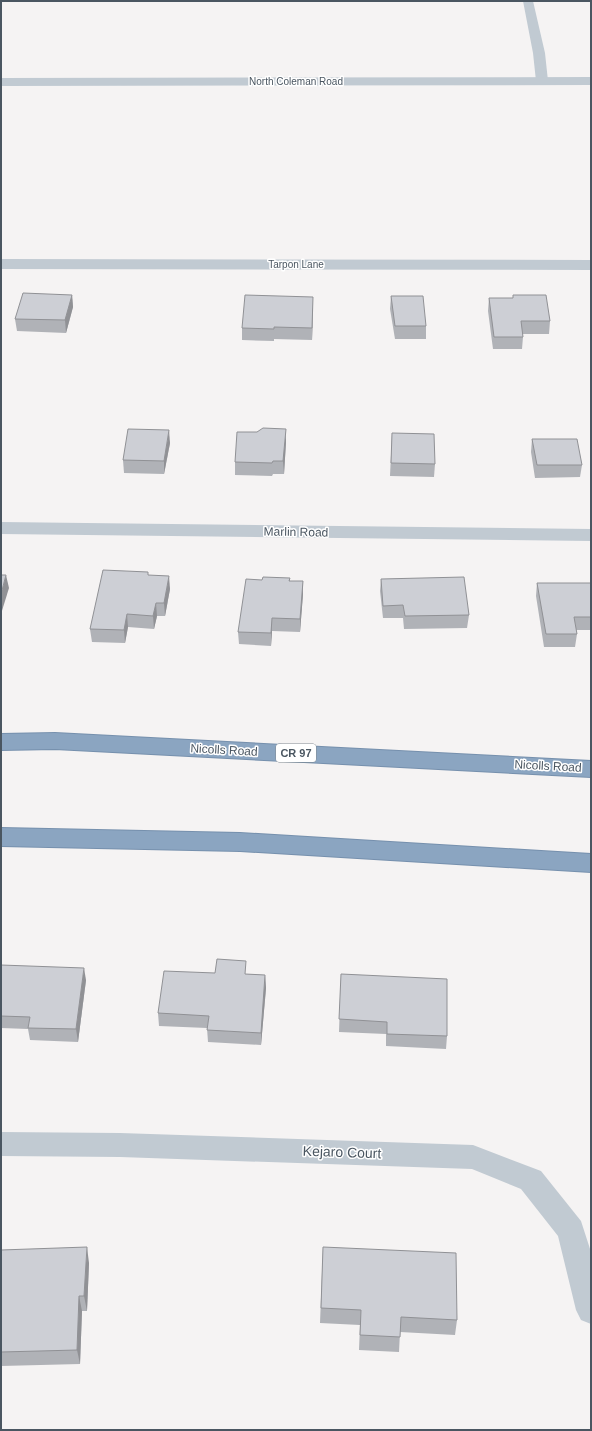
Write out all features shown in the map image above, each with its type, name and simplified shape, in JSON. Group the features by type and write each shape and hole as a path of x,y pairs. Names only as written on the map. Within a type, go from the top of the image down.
{"highway":[{"name":"Nicolls Road","path":"1,742 55,741 591,769"},
{"path":"1,837 240,842 591,863"}],"street":[{"name":"North Coleman Road","path":"1,82 591,81"},
{"name":"Tarpon Lane","path":"1,264 591,265"},
{"name":"Marlin Road","path":"1,528 591,535"},
{"name":"Kejaro Court","path":"1,1144 120,1145 473,1157 531,1180 571,1230 591,1310"}],"lane":[{"path":"528,1 539,53 542,81"}],"building":[{"path":"23,293 72,295 65,320 15,319"},
{"path":"245,295 313,297 312,328 242,328"},
{"path":"513,295 546,295 550,321 521,321 523,337 494,337 489,298 513,298"},
{"path":"391,296 423,296 426,326 395,326"},
{"path":"263,428 286,429 283,461 273,461 272,463 235,462 237,432 257,432"},
{"path":"128,429 169,430 164,461 123,460"},
{"path":"392,433 434,434 435,464 391,463"},
{"path":"532,439 577,439 582,465 537,465"},
{"path":"103,570 148,572 148,575 169,576 164,603 156,603 153,616 127,614 124,630 90,629"},
{"path":"1,575 6,575 1,594"},
{"path":"263,577 290,578 289,581 303,581 300,619 272,618 271,633 238,632 246,579 262,580"},
{"path":"464,577 469,615 405,616 403,605 383,606 381,579"},
{"path":"537,583 591,583 591,617 574,617 577,634 546,634"},
{"path":"217,959 246,961 245,974 265,975 261,1033 207,1030 209,1016 158,1013 164,971 215,973"},
{"path":"1,965 84,968 76,1029 28,1028 30,1017 1,1016"},
{"path":"341,974 447,979 447,1036 387,1034 387,1022 339,1019"},
{"path":"87,1247 84,1296 79,1296 77,1350 1,1352 1,1250"},
{"path":"323,1247 456,1253 457,1320 401,1317 400,1337 360,1335 361,1310 321,1308"}]}
